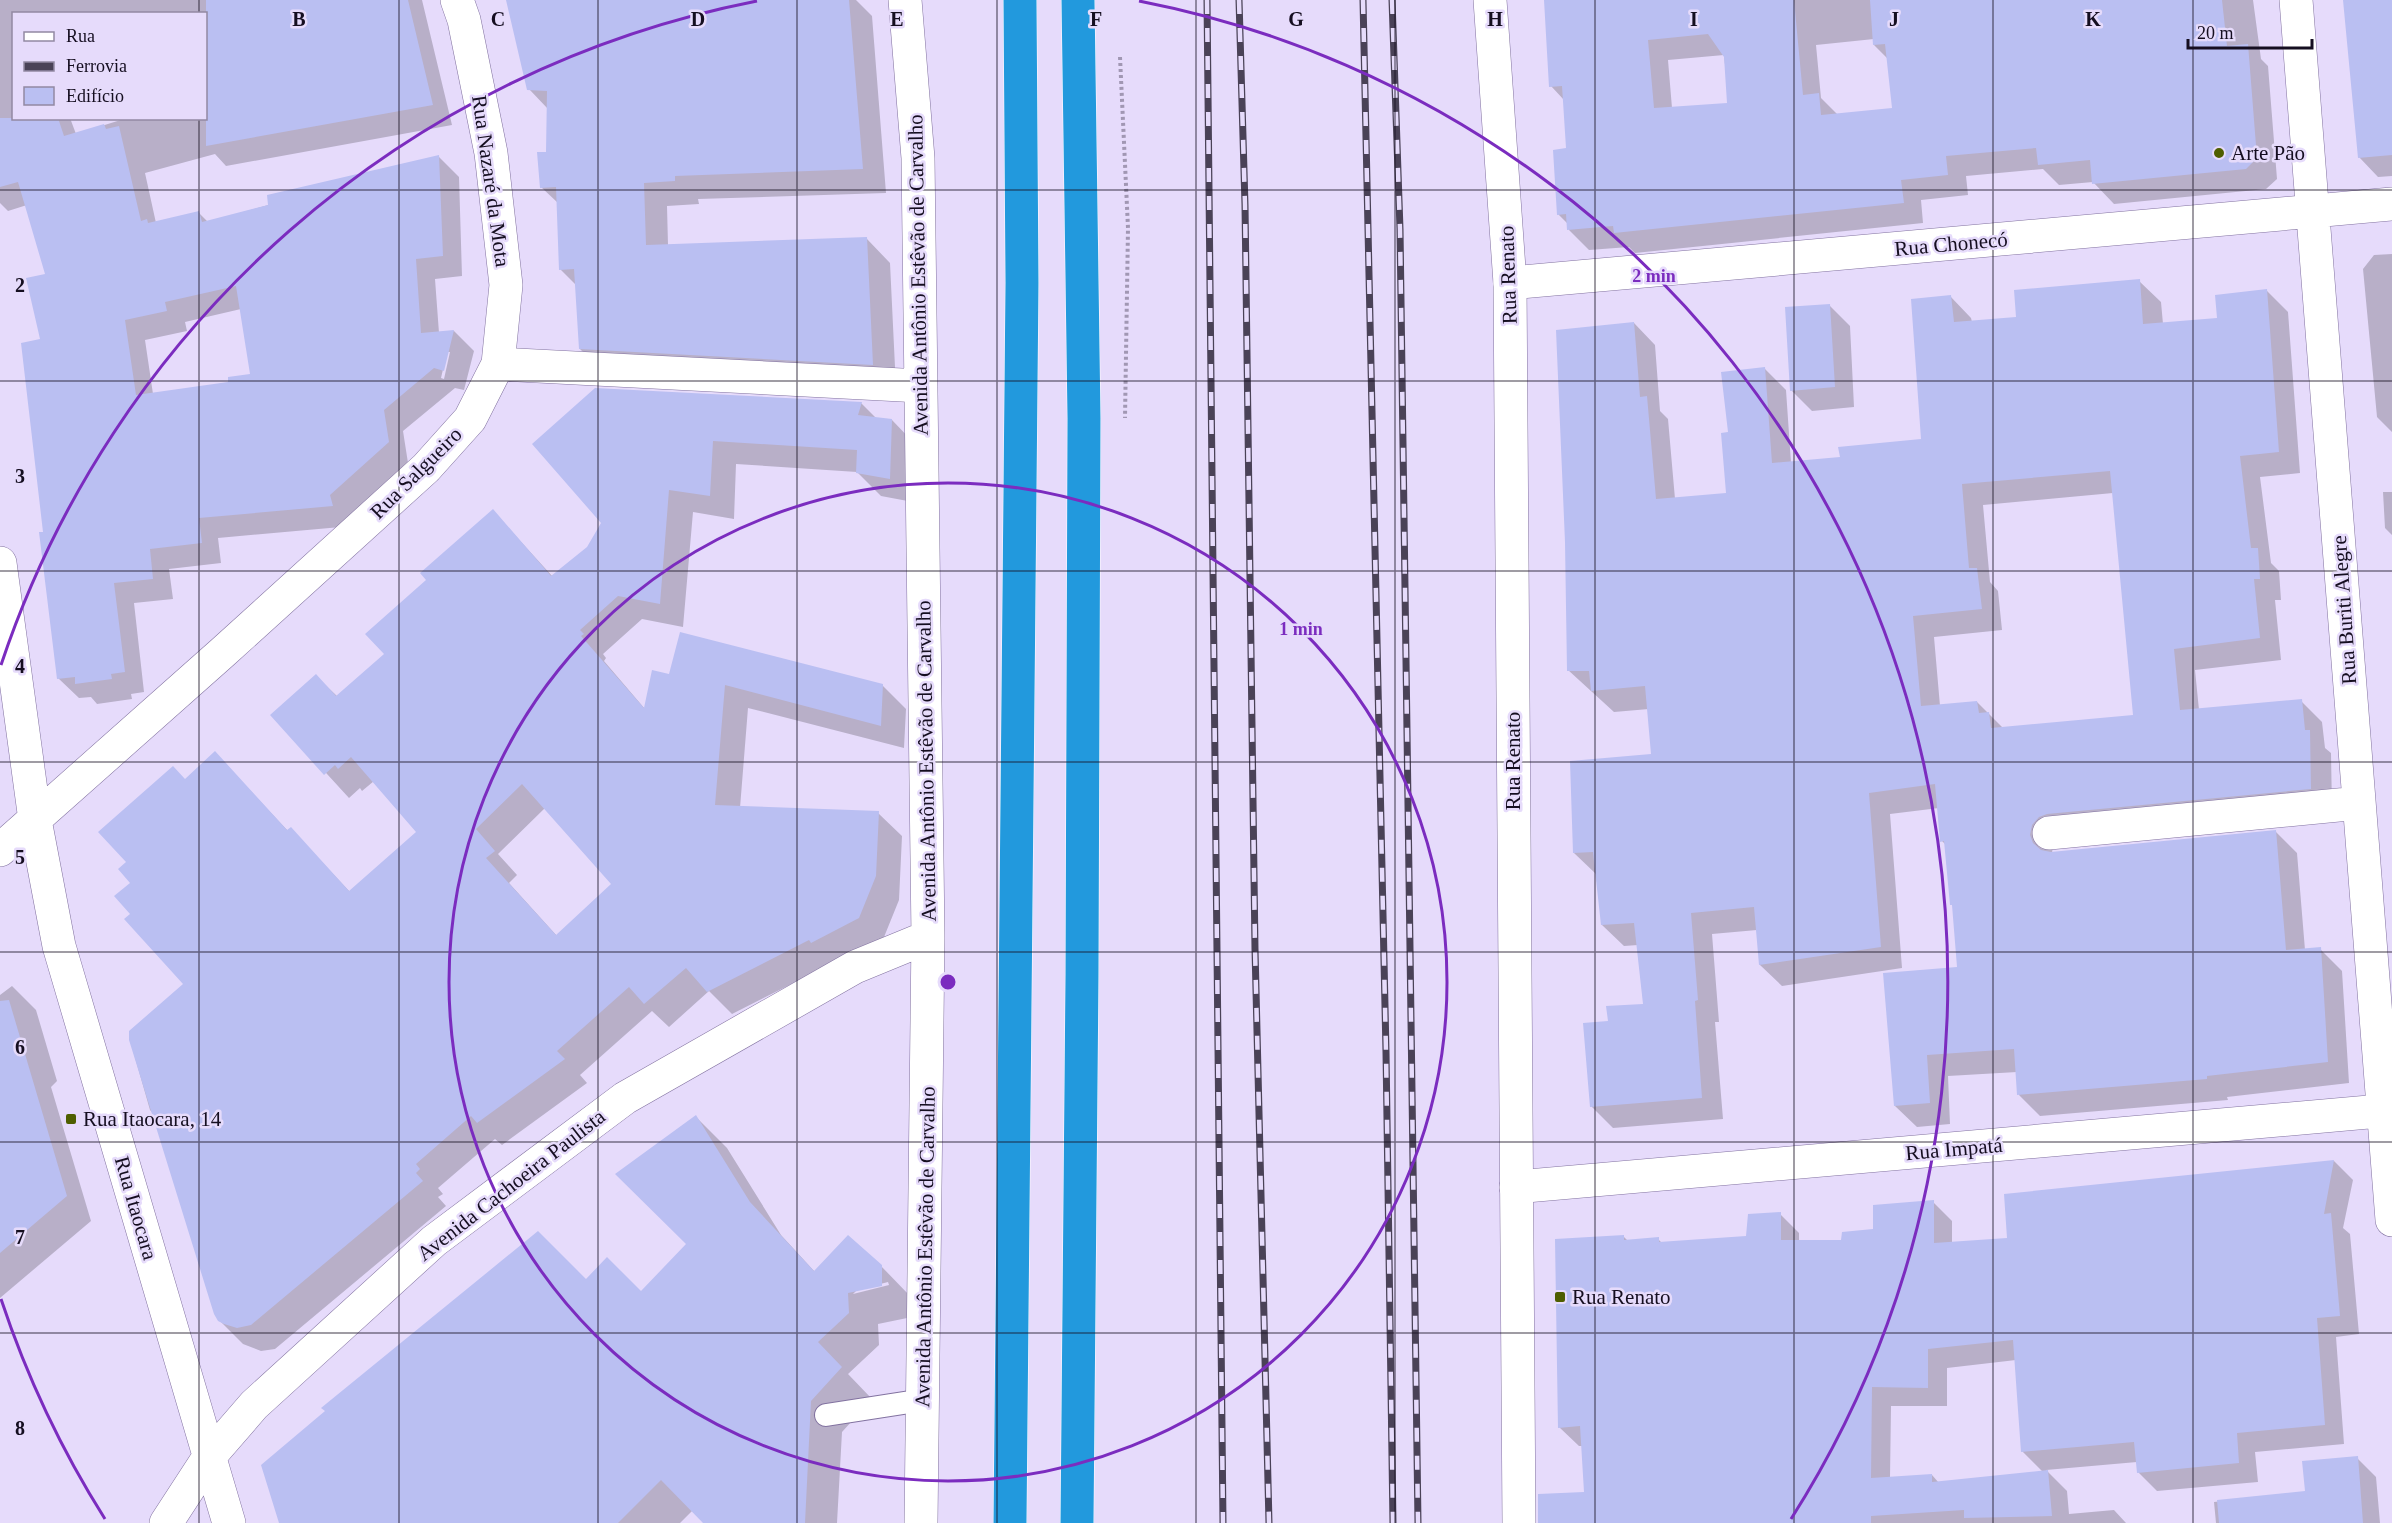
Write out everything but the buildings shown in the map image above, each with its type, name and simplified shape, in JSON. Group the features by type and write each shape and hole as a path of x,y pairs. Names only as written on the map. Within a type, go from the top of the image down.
{"highway":[{"path":"1010,1523 1022,283 1020,0"},
{"path":"1077,1523 1084,430 1078,0"}],"street":[{"name":"Rua Nazaré da Mota","path":"457,0 492,153 506,285 498,364"},
{"name":"Avenida Antônio Estêvão de Carvalho","path":"905,0 918,158 928,937 921,1523"},
{"name":"Rua Renato","path":"1490,0 1510,283 1519,1523"},
{"name":"Rua Buriti Alegre","path":"2296,0 2360,803 2387,1110 2392,1220"},
{"name":"Rua Chonecó","path":"1510,283 2392,204"},
{"path":"498,364 921,386"},
{"name":"Rua Salgueiro","path":"12,836 426,468 470,419 498,364"},
{"name":"Rua Itaocara","path":"0,563 12,836 59,946 229,1523"},
{"path":"2049,833 2360,803"},
{"name":"Avenida Cachoeira Paulista","path":"166,1523 209,1457 254,1405 434,1241 625,1098 855,967 928,937"},
{"name":"Rua Impatá","path":"1516,1187 2387,1110"}],"lane":[{"path":"826,1415 923,1400"}],"railway":[{"path":"1207,0 1223,1523"},
{"path":"1239,0 1245,205 1255,949 1269,1523"},
{"path":"1363,0 1386,1052 1393,1523"},
{"path":"1392,0 1400,229 1418,1523"}],"place":[{"name":"Arte Pão","path":"2219,153"},
{"name":"Rua Itaocara, 14","path":"71,1119"},
{"name":"Rua Renato","path":"1560,1297"}]}
